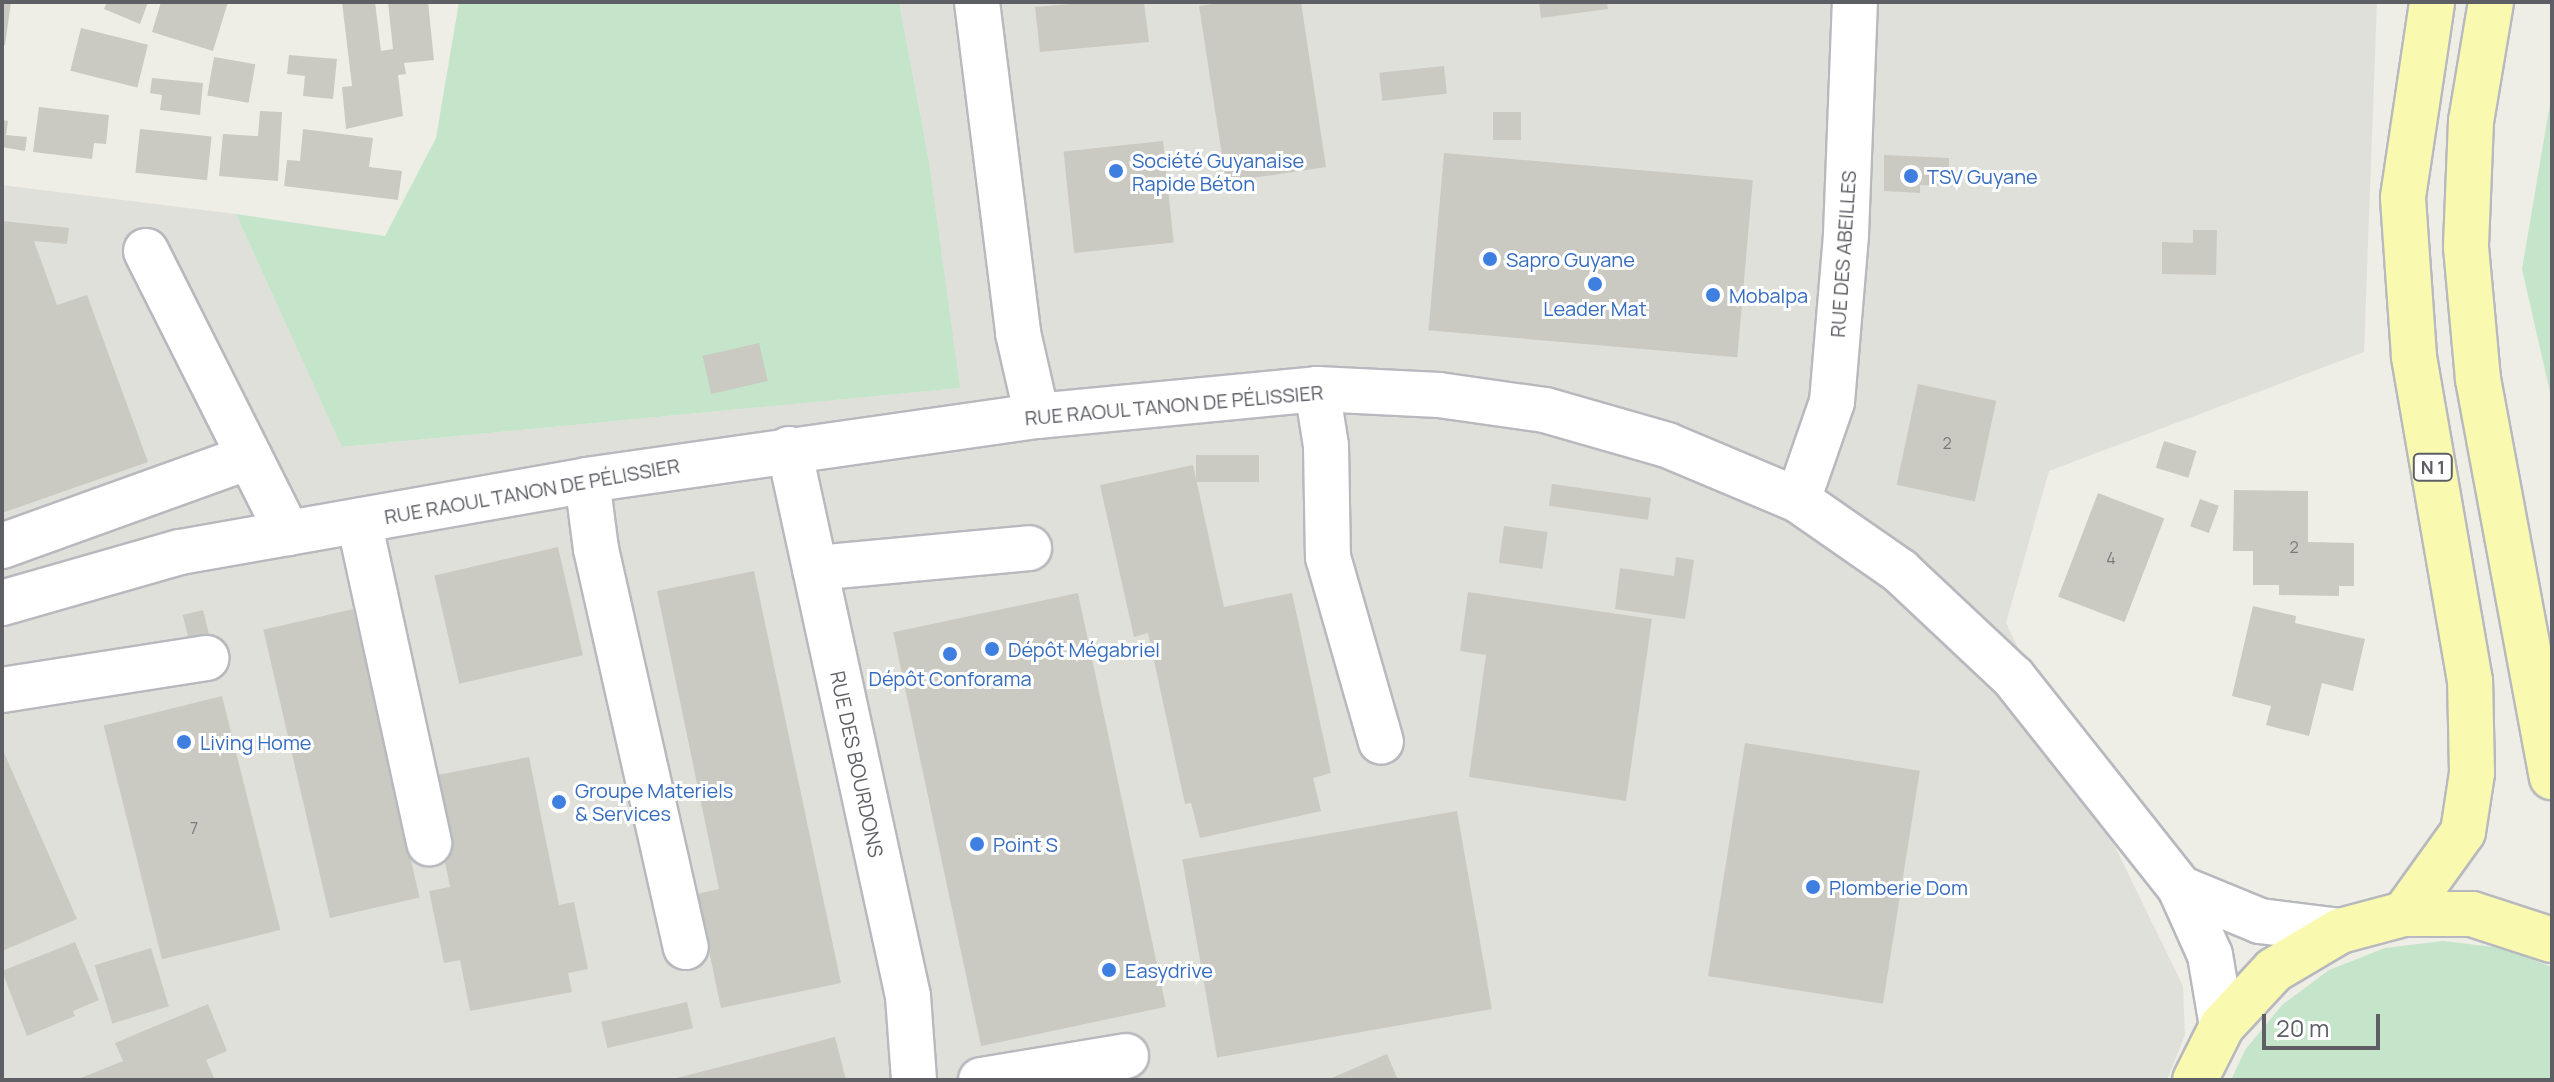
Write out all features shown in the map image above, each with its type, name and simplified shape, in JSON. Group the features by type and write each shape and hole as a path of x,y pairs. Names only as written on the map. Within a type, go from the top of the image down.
{"main road":[{"name":"N 1","path":"2404,914 2463,832 2472,773 2470,681 2414,356 2403,197 2432,2"},
{"path":"2491,2 2471,121 2466,247 2478,379 2552,777"},
{"path":"2195,1080 2222,1026 2274,970 2340,931 2404,914 2472,914 2552,940"}],"street":[{"path":"977,2 1018,333 1037,416"},
{"name":"RUE DES ABEILLES","path":"1798,500 1832,402 1846,234 1855,2"},
{"path":"146,251 288,533"},
{"path":"1317,389 1326,446 1328,557 1381,742"},
{"name":"RUE RAOUL TANON DE PÉLISSIER","path":"2,603 180,552 587,480 1037,416 1317,389 1439,395 1545,410 1667,445 1798,500 1900,571 2013,677 2180,888 2210,955 2222,1026"},
{"name":"RUE DES BOURDONS","path":"789,449 908,996 914,1080"},
{"path":"2,546 249,457"},
{"path":"587,480 596,549 686,947"},
{"path":"359,521 429,843"},
{"path":"815,568 1029,548"},
{"path":"2,690 207,658"},
{"name":"RUE RAOUL TANON DE PÉLISSIER","path":"2180,888 2260,921 2340,931"},
{"path":"981,1080 1126,1056"}],"shaded area":[{"path":"899,2 2377,2 2364,352 2049,471 2006,623 2183,986 2185,1035 2167,1080 2,1080 2,185 236,214 343,447 959,388 929,161"}],"green space":[{"path":"459,2 899,2 929,161 960,388 342,447 236,214 385,236 436,138"},
{"path":"2552,92 2552,401 2522,269"},
{"path":"2443,941 2502,948 2552,967 2552,1080 2231,1080 2245,1050 2282,1005 2329,970 2385,948"}],"building":[{"path":"2,2 11,2 5,45 2,45"},
{"path":"107,2 148,2 140,24 104,9"},
{"path":"161,2 228,2 213,51 152,32"},
{"path":"342,2 375,2 381,51 393,49 388,2 428,2 434,60 404,63 406,74 398,75 403,116 346,129 342,87 352,86"},
{"path":"1144,2 1149,42 1040,52 1035,7"},
{"path":"1225,2 1301,2 1326,167 1226,182 1199,6"},
{"path":"1539,2 1607,2 1608,9 1541,18"},
{"path":"81,28 148,45 137,87 70,71"},
{"path":"289,55 337,59 333,99 303,96 305,76 287,74"},
{"path":"214,57 255,64 249,103 207,95"},
{"path":"1444,66 1447,94 1382,101 1379,73"},
{"path":"152,78 203,83 200,115 160,110 162,95 150,93"},
{"path":"39,107 109,115 106,144 94,143 92,159 33,152"},
{"path":"260,111 282,112 278,181 219,176 223,134 258,136"},
{"path":"1493,112 1521,112 1521,140 1493,140"},
{"path":"2,120 8,121 6,135 27,137 25,151 2,147"},
{"path":"140,129 212,137 207,180 135,173"},
{"path":"303,129 373,138 369,167 402,171 398,200 284,186 287,160 300,161"},
{"path":"1163,141 1174,242 1074,253 1064,151"},
{"path":"1444,153 1753,180 1737,357 1428,330"},
{"path":"1884,155 1949,158 1949,186 1920,185 1920,193 1884,191"},
{"path":"2,221 69,228 67,244 34,241 57,305 87,295 148,462 2,513"},
{"path":"2193,230 2217,230 2216,275 2162,274 2162,242 2193,243"},
{"path":"759,343 768,381 711,394 702,356"},
{"path":"1918,384 1996,401 1975,501 1897,485"},
{"path":"2164,441 2197,451 2188,478 2156,468"},
{"path":"1196,455 1259,455 1259,482 1196,482"},
{"path":"1193,465 1224,607 1292,593 1331,773 1313,778 1321,811 1200,838 1191,803 1185,804 1148,633 1134,637 1100,485"},
{"path":"1552,484 1651,498 1648,520 1549,506"},
{"path":"2234,490 2308,491 2308,542 2354,543 2354,586 2339,586 2339,596 2279,595 2279,585 2253,585 2253,551 2233,551"},
{"path":"2098,493 2164,518 2125,622 2058,597"},
{"path":"2200,499 2219,506 2209,533 2190,526"},
{"path":"1504,526 1548,532 1542,569 1499,563"},
{"path":"558,547 583,655 459,684 434,576"},
{"path":"1676,557 1694,560 1685,619 1615,609 1620,568 1674,576"},
{"path":"754,571 841,983 721,1008 697,894 719,889 657,591"},
{"path":"1468,592 1652,619 1626,801 1469,777 1486,655 1460,651"},
{"path":"1078,593 1166,1007 981,1046 893,632"},
{"path":"2253,606 2296,616 2295,623 2365,639 2353,691 2322,683 2309,736 2266,725 2271,706 2232,696"},
{"path":"353,609 420,897 330,918 263,630"},
{"path":"203,610 209,634 189,639 183,615"},
{"path":"222,696 280,930 162,959 104,726"},
{"path":"1745,743 1920,771 1883,1004 1708,976"},
{"path":"2,748 77,919 2,951"},
{"path":"529,757 559,905 574,902 588,969 568,973 572,992 470,1011 460,960 444,963 429,891 450,887 428,777"},
{"path":"1457,811 1492,1009 1217,1057 1182,859"},
{"path":"75,942 99,1000 73,1011 75,1016 27,1036 2,971"},
{"path":"151,948 169,1006 112,1024 95,965"},
{"path":"687,1002 693,1028 607,1048 601,1022"},
{"path":"208,1004 227,1051 206,1060 215,1080 76,1080 123,1061 115,1043"},
{"path":"835,1037 846,1080 673,1080 673,1079"},
{"path":"1387,1054 1398,1080 1327,1080"}],"place":[{"name":"Société Guyanaise Rapide Béton","path":"1116,171"},
{"name":"TSV Guyane","path":"1911,176"},
{"name":"Sapro Guyane","path":"1490,259"},
{"name":"Leader Mat","path":"1595,284"},
{"name":"Mobalpa","path":"1713,295"},
{"name":"Dépôt Mégabriel","path":"992,649"},
{"name":"Dépôt Conforama","path":"950,654"},
{"name":"Living Home","path":"184,742"},
{"name":"Groupe Materiels & Services","path":"559,802"},
{"name":"Point S","path":"977,844"},
{"name":"Plomberie Dom","path":"1813,887"},
{"name":"Easydrive","path":"1109,970"}]}
